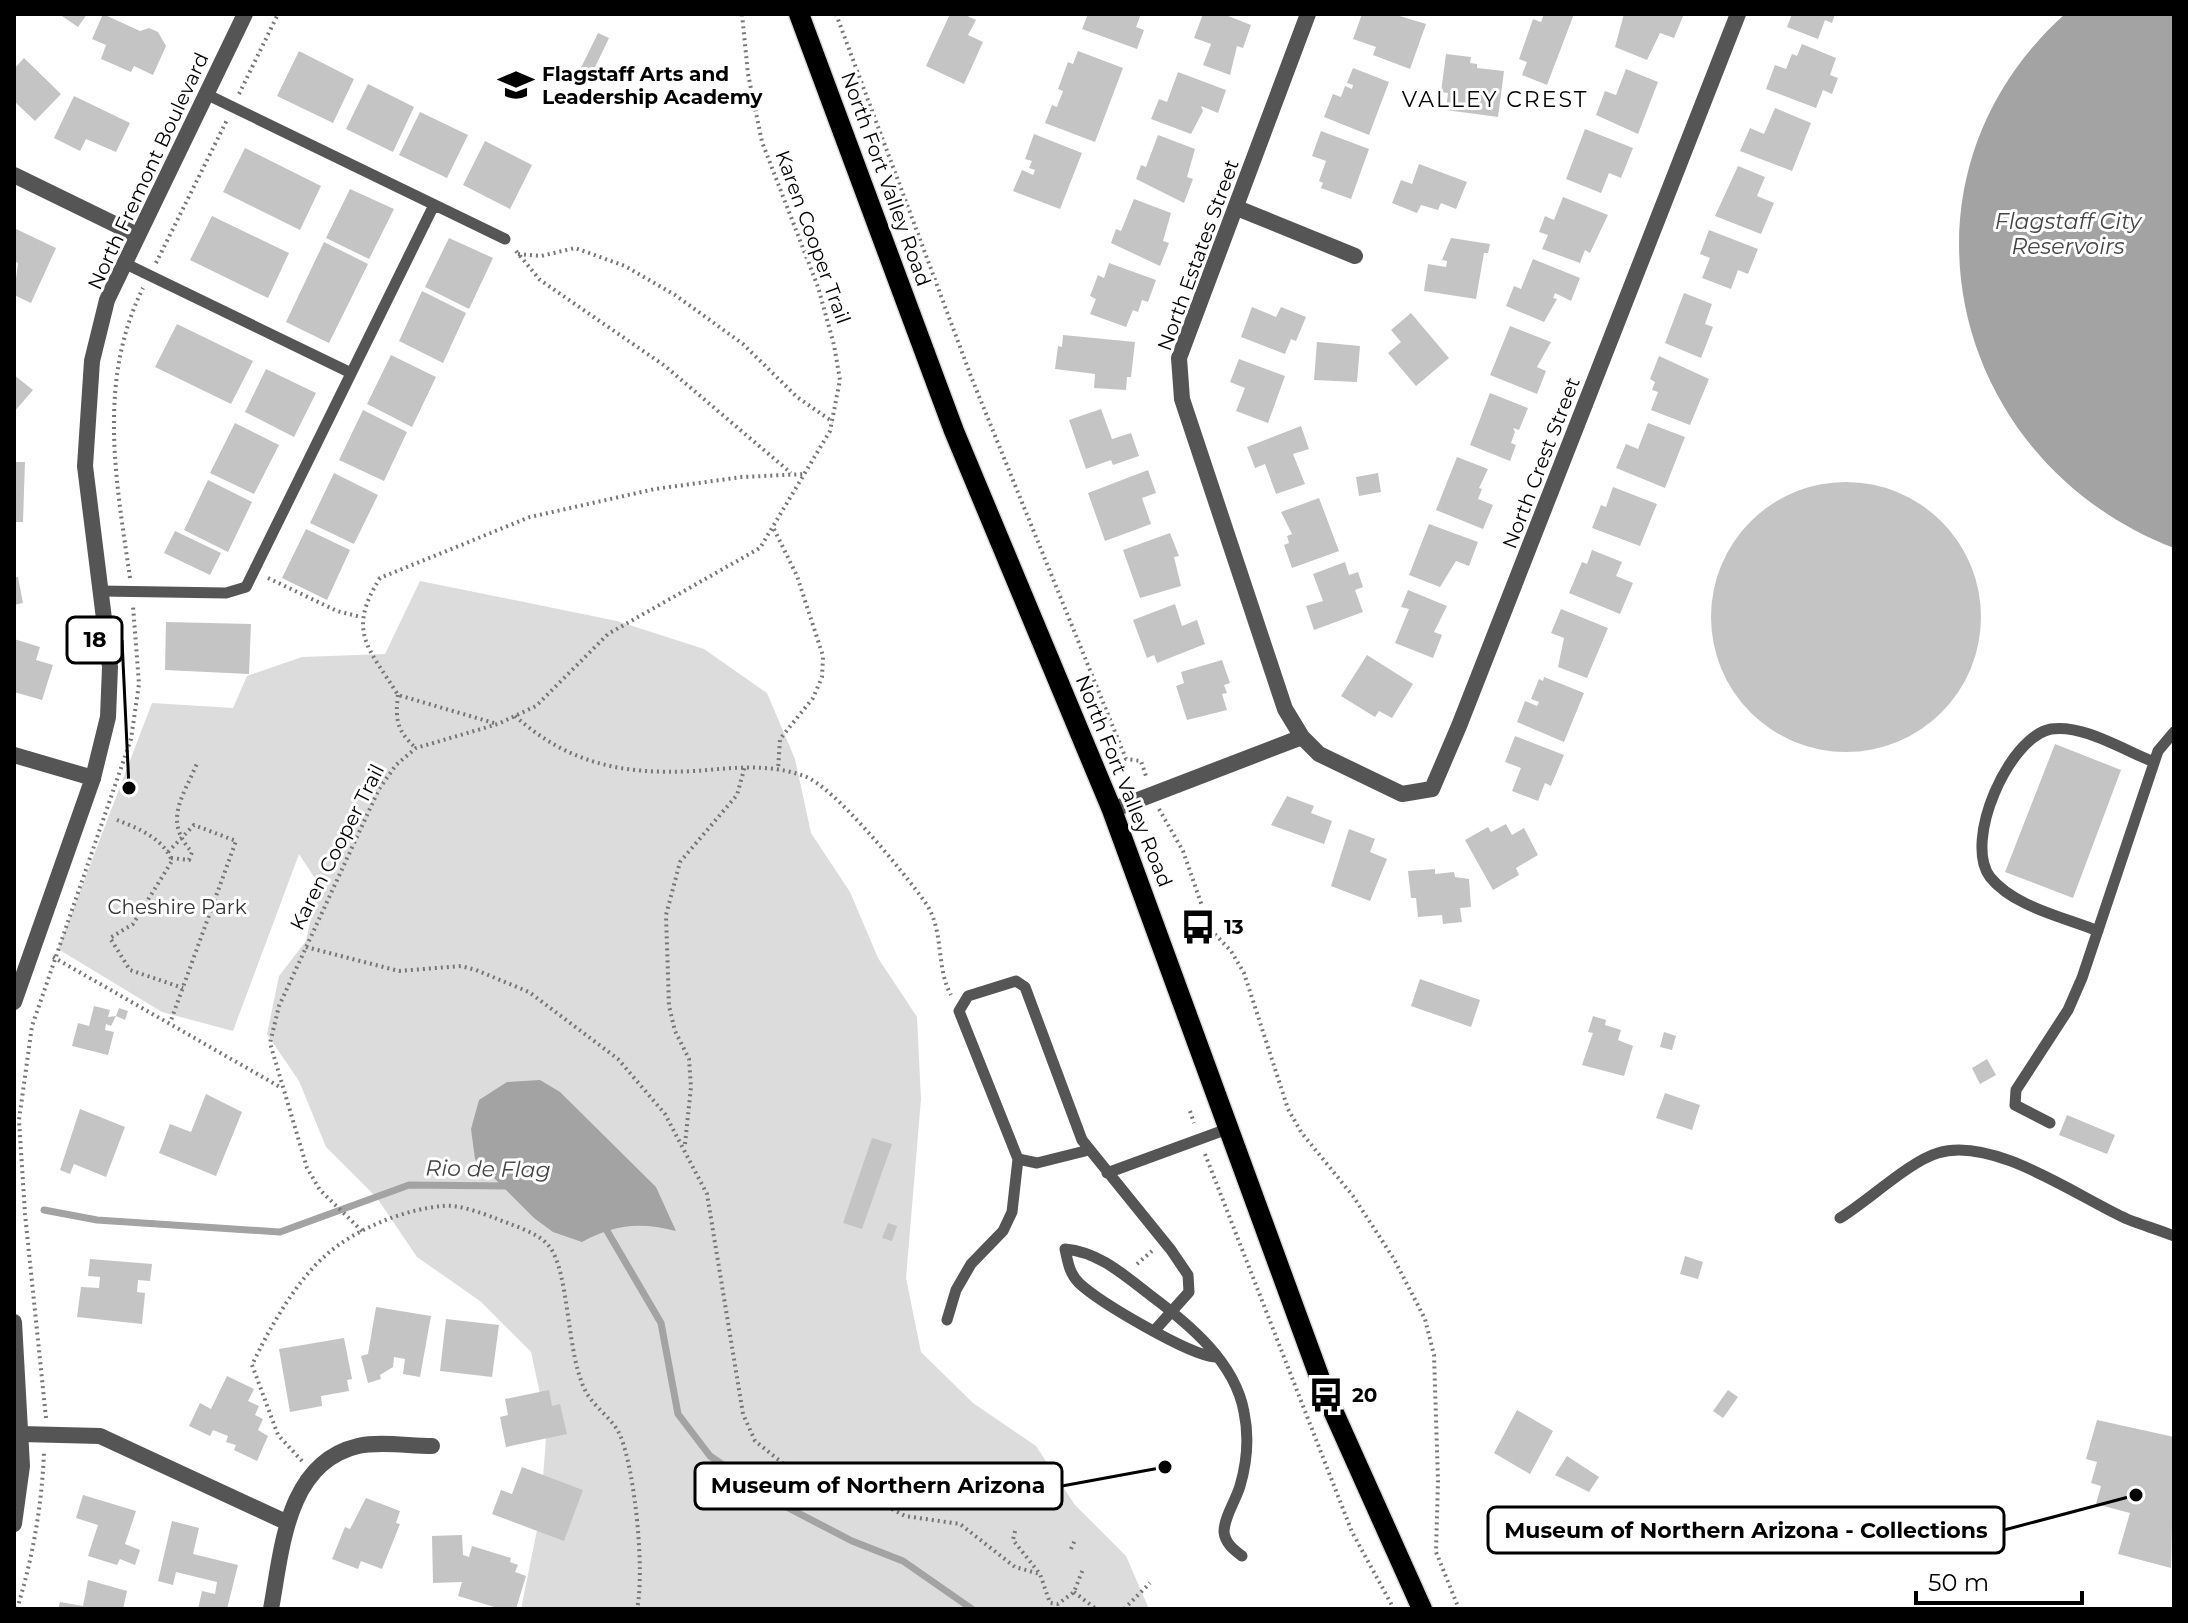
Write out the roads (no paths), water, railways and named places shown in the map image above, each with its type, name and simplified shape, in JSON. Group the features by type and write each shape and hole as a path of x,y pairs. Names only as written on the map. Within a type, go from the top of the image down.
{"main road":[{"name":"North Fort Valley Road","path":"799,14 954,431 1112,810 1231,1128 1326,1395 1422,1609"}],"street":[{"name":"North Fremont Boulevard","path":"14,1002 93,778 108,717 110,667 85,466 86,413 92,361 107,300 245,14"},
{"name":"North Estates Street","path":"1302,737 1285,709 1182,399 1179,358 1308,14"},
{"name":"North Crest Street","path":"1302,737 1319,754 1402,794 1432,789 1738,14"},
{"path":"14,175 137,235"},
{"path":"1237,208 1355,256"},
{"path":"1112,810 1302,737"},
{"path":"14,755 93,778"},
{"path":"14,1322 22,1466 14,1524"},
{"path":"21,1434 100,1436 288,1523"},
{"path":"271,1609 288,1523 297,1495 313,1473 335,1454 360,1445 432,1446"}],"lane":[{"path":"206,94 505,239"},
{"path":"101,591 226,593 246,587 434,205"},
{"path":"124,263 351,373"},
{"path":"2098,931 2022,901 2005,890 1990,876 1983,862 1980,846 1982,827 2006,770 2023,744 2037,733 2054,729 2073,730 2154,762"},
{"path":"2050,1123 2015,1105 2016,1090 2068,1010 2098,931 2158,751 2174,732"},
{"path":"947,1320 956,1290 971,1264 1003,1231 1012,1212 1018,1159 959,1011 968,996 1016,981 1025,987 1082,1140 1188,1275 1189,1292 1155,1330"},
{"path":"1107,1173 1231,1128"},
{"path":"1018,1159 1037,1163 1089,1150"},
{"path":"1840,1218 1874,1197 1917,1162 1939,1152 1961,1151 2014,1164 2069,1187 2127,1218 2174,1236"},
{"path":"1215,1357 1188,1351 1078,1282 1069,1269 1065,1249 1085,1251 1101,1259 1172,1311 1206,1342 1228,1375 1244,1412 1247,1440 1241,1484 1224,1530 1226,1540 1242,1556"}],"water":[{"name":"Flagstaff City Reservoirs","path":"2065,14 2174,14 2174,548 2097,507 2036,451 1992,385 1966,311 1959,233 1973,155 2008,81"},
{"path":"540,1080 560,1092 656,1187 676,1231 628,1226 606,1231 582,1242 553,1232 534,1218 475,1159 471,1129 479,1100 507,1082"}],"waterway":[{"name":"Rio de Flag","path":"44,1210 97,1220 280,1232 409,1185 508,1186"},
{"name":"Rio de Flag","path":"603,1224 661,1323 678,1414 710,1456 775,1501 852,1541 903,1561 972,1609"}],"place":[{"name":"Flagstaff Arts and Leadership Academy","path":"516,85"},
{"name":"18","path":"129,788"},
{"name":"13","path":"1198,927"},
{"name":"20","path":"1326,1395"},
{"name":"Museum of Northern Arizona","path":"1165,1467"},
{"name":"Museum of Northern Arizona - Collections","path":"2136,1495"}],"district":[{"name":"VALLEY CREST","path":"1495,99"}],"park label":[{"name":"Cheshire Park","path":"177,907"}]}
